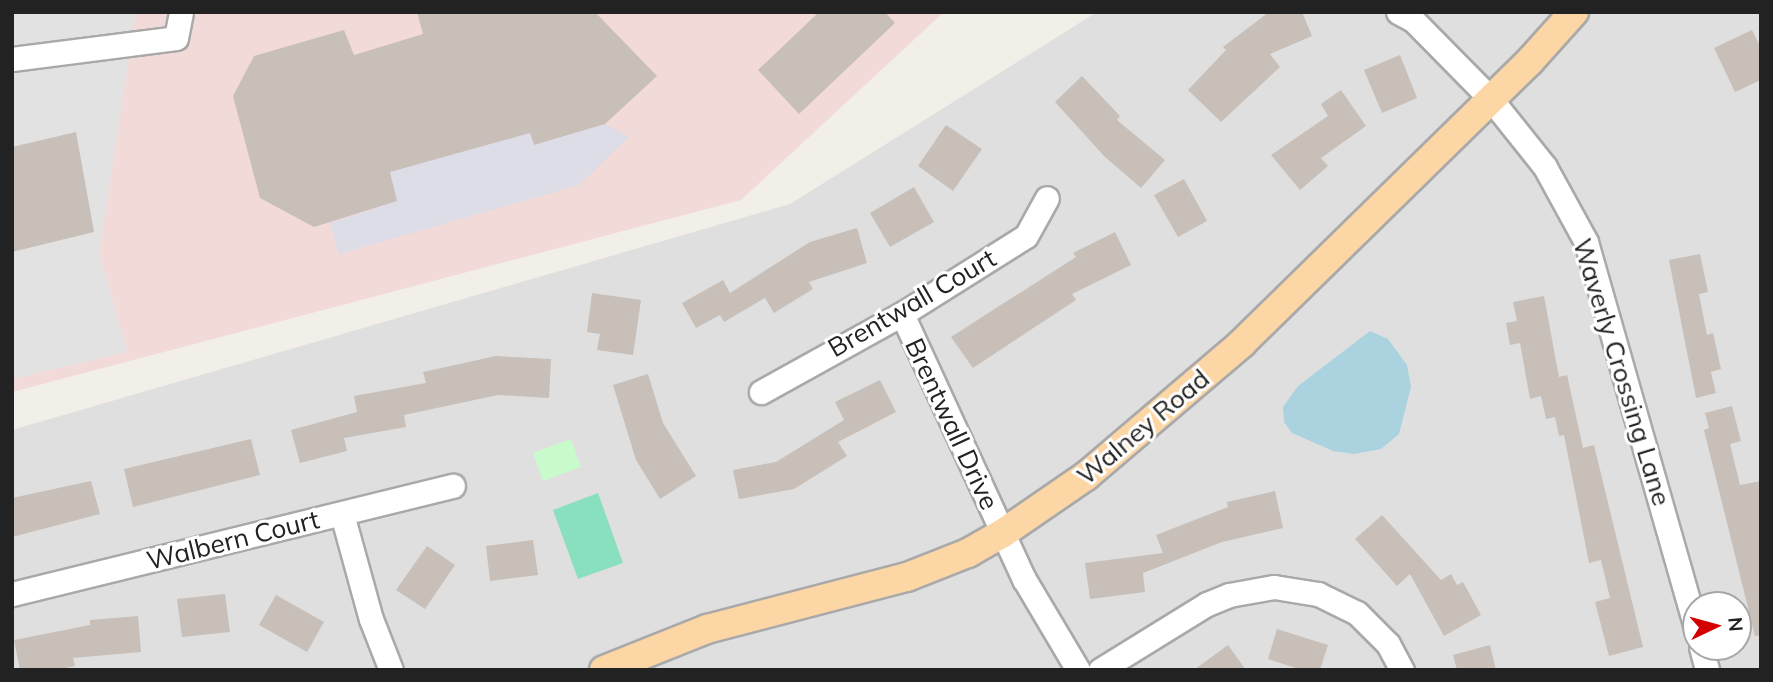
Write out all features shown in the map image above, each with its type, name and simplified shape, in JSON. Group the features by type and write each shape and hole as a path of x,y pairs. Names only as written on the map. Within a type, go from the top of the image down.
{"main road":[{"name":"Walney Road","path":"604,670 707,629 907,577 1003,533 1086,476 1242,343 1574,12"}],"street":[{"path":"12,59 176,38 181,12"},
{"name":"Waverly Crossing Lane","path":"1398,12 1413,20 1490,98 1545,167 1586,242 1685,591"},
{"name":"Brentwall Court","path":"761,392 902,314 1026,236 1047,198"},
{"name":"Brentwall Drive","path":"902,314 1024,579 1078,670"},
{"name":"Walbern Court","path":"12,594 453,486"},
{"path":"342,513 391,670"},
{"path":"1100,670 1207,604 1229,595 1274,587 1318,594 1357,613 1388,644 1402,670"}],"shaded area":[{"path":"12,12 944,12 741,200 12,392"},
{"path":"12,12 136,12 99,253 127,352 12,379"},
{"path":"1097,12 1761,12 1761,670 12,670 12,430 790,204"},
{"path":"605,124 629,137 579,185 339,254 330,223 397,201 390,172 530,133 534,145"}],"green space":[{"path":"571,439 581,467 543,481 533,453"},
{"path":"598,493 623,563 578,579 553,510"}],"water":[{"path":"1370,331 1388,339 1407,365 1411,387 1399,434 1381,449 1354,454 1333,451 1292,433 1284,422 1283,407 1298,386"}],"building":[{"path":"417,12 595,12 657,76 605,124 534,145 530,133 390,172 397,201 314,227 260,198 233,96 254,56 344,30 354,55 423,34"},
{"path":"819,12 885,12 895,23 799,114 758,70"},
{"path":"1269,12 1302,12 1312,36 1270,54 1280,67 1221,122 1188,90 1226,50 1223,47"},
{"path":"1752,30 1761,48 1761,80 1735,92 1714,48"},
{"path":"1400,55 1417,98 1382,113 1364,70"},
{"path":"1082,76 1120,116 1117,120 1165,160 1141,188 1104,156 1055,102"},
{"path":"1341,90 1366,126 1321,158 1328,166 1300,190 1271,155 1328,116 1321,104"},
{"path":"946,125 982,149 953,191 918,166"},
{"path":"76,132 94,232 12,252 12,147"},
{"path":"1184,179 1207,221 1178,237 1154,195"},
{"path":"914,187 934,222 890,247 870,213"},
{"path":"857,228 867,263 809,282 813,289 774,313 765,298 724,322 720,315 696,328 682,303 723,280 730,293 810,242"},
{"path":"1115,232 1131,265 1072,294 1076,300 973,368 951,337 1076,257 1073,253"},
{"path":"1700,254 1708,292 1699,294 1707,335 1713,333 1721,369 1711,372 1716,393 1696,398 1669,260"},
{"path":"592,293 641,300 633,355 597,350 600,334 587,332"},
{"path":"1544,296 1559,377 1567,375 1583,448 1594,445 1643,647 1609,656 1595,602 1610,598 1601,560 1589,563 1564,435 1559,436 1555,417 1546,419 1541,396 1530,399 1520,343 1510,345 1506,323 1517,321 1513,302"},
{"path":"496,356 551,359 549,398 498,395 404,415 406,427 344,438 347,451 300,463 291,430 357,412 354,396 426,383 423,372"},
{"path":"648,374 663,423 696,476 660,499 636,460 613,385"},
{"path":"880,380 896,412 838,442 847,456 794,489 739,499 733,470 776,462 844,420 835,402"},
{"path":"1732,406 1741,441 1730,444 1740,485 1761,481 1761,635 1755,636 1752,624 1752,591 1744,591 1704,430 1709,428 1705,413"},
{"path":"251,439 260,475 133,507 124,469"},
{"path":"91,481 100,514 12,537 12,498"},
{"path":"1275,491 1283,528 1222,542 1143,573 1145,592 1090,599 1085,563 1163,553 1156,535 1228,507 1227,502"},
{"path":"1382,515 1441,580 1451,574 1457,585 1463,582 1481,615 1444,636 1410,574 1397,586 1355,539"},
{"path":"533,540 538,575 490,581 486,546"},
{"path":"427,546 455,565 425,609 396,590"},
{"path":"225,594 230,632 182,637 177,599"},
{"path":"276,595 324,622 307,652 259,625"},
{"path":"138,616 141,652 73,658 75,666 58,670 20,670 14,640 90,625 90,620"},
{"path":"1277,629 1328,645 1320,670 1302,670 1268,659"},
{"path":"1228,645 1246,670 1194,670"},
{"path":"1490,645 1496,670 1457,670 1453,655"}]}
